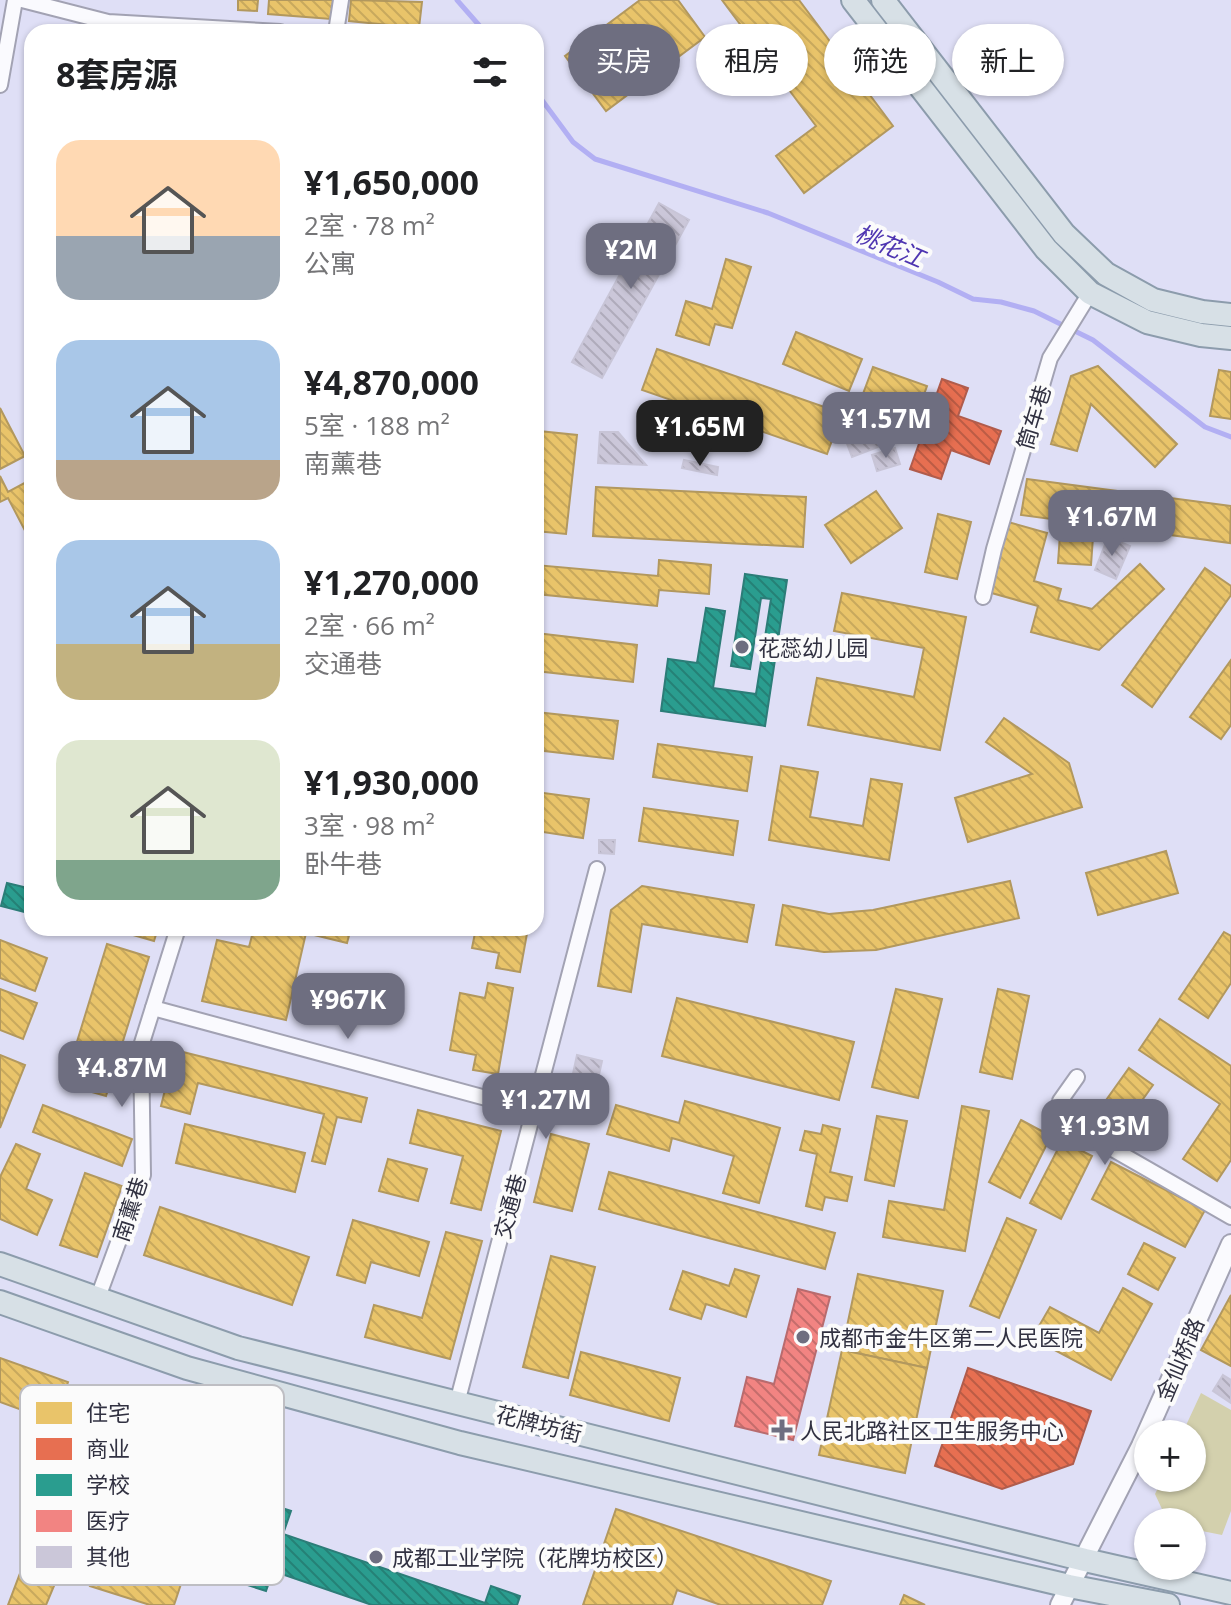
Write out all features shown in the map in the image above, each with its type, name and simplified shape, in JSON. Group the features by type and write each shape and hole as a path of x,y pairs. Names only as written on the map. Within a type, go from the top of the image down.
{"main road":[{"path":"853,0 1046,249 1090,293 1147,322 1201,335 1231,338"},
{"path":"883,0 1064,234 1106,274 1153,300 1202,312 1231,315"},
{"name":"花牌坊街","path":"0,1264 238,1348 1085,1560 1231,1593"},
{"name":"花牌坊街","path":"0,1302 187,1368 249,1385"},
{"name":"花牌坊街","path":"284,1395 445,1439 1064,1596 1168,1605"}],"street":[{"path":"0,85 15,0"},
{"path":"22,0 108,22 142,24"},
{"path":"337,24 341,0"},
{"name":"筒车巷","path":"983,597 1050,358 1090,293"},
{"name":"交通巷","path":"457,1403 597,869"},
{"name":"南薰巷","path":"97,1300 143,1175 140,1059 176,936"},
{"path":"153,1008 534,1111"},
{"path":"1077,1077 1060,1101 1069,1124 1231,1217"},
{"name":"金仙桥路","path":"1064,1596 1141,1446 1231,1244"}],"shaded area":[{"path":"1201,1393 1231,1410 1231,1511 1222,1535 1206,1532 1206,1508 1162,1508 1155,1494 1206,1492 1206,1420 1188,1420"}],"building: 住宅":[{"path":"238,0 258,0 257,11 238,10"},
{"path":"269,0 333,0 331,19 268,14"},
{"path":"351,0 422,2 419,24 349,21"},
{"path":"640,0 678,0 696,25 696,44 680,56 680,24 608,24"},
{"path":"722,0 799,0 824,34 824,96 871,96 893,126 804,193 776,156 816,126 794,96 808,96 808,24 740,24"},
{"path":"595,96 626,96 606,111"},
{"path":"726,259 751,267 732,328 715,324 709,345 676,335 686,301 712,309"},
{"path":"796,332 862,359 849,391 783,364"},
{"path":"657,349 842,413 827,454 642,390"},
{"path":"1098,366 1177,444 1155,467 1091,404 1077,451 1051,444 1071,376"},
{"path":"873,367 927,386 914,422 860,402"},
{"path":"1219,370 1231,372 1231,419 1210,416"},
{"path":"0,408 24,457 0,469"},
{"path":"544,432 577,435 566,534 544,532"},
{"path":"0,476 8,492 24,483 24,529 8,498 0,502"},
{"path":"1027,479 1231,506 1230,543 1021,515"},
{"path":"596,487 806,497 803,547 593,536"},
{"path":"876,491 902,528 851,563 825,525"},
{"path":"938,514 971,522 957,579 925,572"},
{"path":"1008,522 1047,533 1034,581 1061,589 1058,600 1092,609 1140,564 1164,589 1099,650 1031,632 1038,606 988,592"},
{"path":"1060,534 1093,537 1091,565 1058,563"},
{"path":"659,560 711,565 709,594 659,590 657,606 544,595 544,566 658,576"},
{"path":"1205,568 1231,586 1231,595 1152,707 1122,685"},
{"path":"842,593 966,617 940,750 808,725 817,678 914,697 924,648 834,631"},
{"path":"544,634 637,645 633,682 544,672"},
{"path":"1231,660 1231,725 1221,739 1190,717"},
{"path":"544,713 618,721 613,759 544,751"},
{"path":"1004,718 1069,763 1082,807 968,842 955,798 1032,774 986,742"},
{"path":"658,744 752,757 747,791 653,777"},
{"path":"781,766 818,772 810,817 863,826 871,779 902,784 889,860 769,840"},
{"path":"544,793 589,799 583,838 544,832"},
{"path":"644,808 738,821 733,855 639,841"},
{"path":"1166,851 1178,893 1098,915 1086,873"},
{"path":"1010,881 1019,918 876,950 824,952 776,945 783,905 829,914 873,910"},
{"path":"642,886 754,905 747,942 642,924 631,992 598,986 611,910"},
{"path":"1224,932 1231,936 1231,983 1208,1018 1179,999"},
{"path":"137,936 156,936 154,941"},
{"path":"252,936 305,936 286,1020 202,1001 217,940 249,947"},
{"path":"318,936 349,936 347,943"},
{"path":"474,936 527,936 520,972 496,968 499,953 472,948"},
{"path":"0,940 47,958 35,991 0,978"},
{"path":"107,944 149,957 106,1096 64,1084"},
{"path":"488,983 513,988 498,1074 473,1070 476,1055 450,1050 460,993 485,998"},
{"path":"0,989 37,1003 23,1039 0,1030"},
{"path":"896,989 942,999 918,1098 872,1087"},
{"path":"998,989 1029,996 1012,1079 980,1072"},
{"path":"677,998 854,1042 839,1100 662,1056"},
{"path":"1160,1019 1231,1066 1231,1160 1217,1181 1183,1159 1220,1104 1139,1050"},
{"path":"175,1050 367,1098 361,1122 337,1117 325,1164 312,1161 324,1114 198,1083 190,1114 161,1106"},
{"path":"0,1055 25,1065 0,1128"},
{"path":"1129,1068 1153,1085 1128,1120 1104,1103"},
{"path":"685,1101 780,1128 759,1203 723,1193 734,1156 672,1138 669,1151 607,1134 616,1105 679,1123"},
{"path":"43,1105 132,1139 122,1166 33,1132"},
{"path":"962,1106 989,1111 965,1251 883,1237 889,1201 944,1210"},
{"path":"418,1110 501,1131 481,1210 451,1203 463,1156 410,1143"},
{"path":"877,1116 907,1121 894,1186 865,1180"},
{"path":"1021,1120 1051,1136 1020,1198 989,1182"},
{"path":"185,1124 305,1153 295,1192 176,1163"},
{"path":"823,1125 840,1129 830,1172 852,1177 847,1201 825,1197 822,1210 806,1206 817,1154 800,1150 805,1131 821,1134"},
{"path":"551,1134 589,1144 572,1211 534,1202"},
{"path":"1062,1141 1092,1156 1061,1219 1030,1203"},
{"path":"16,1144 40,1154 26,1189 52,1200 37,1235 0,1219 0,1177"},
{"path":"388,1159 427,1169 418,1201 379,1191"},
{"path":"1111,1162 1205,1210 1185,1247 1092,1199"},
{"path":"609,1172 835,1233 825,1269 599,1209"},
{"path":"85,1173 122,1186 97,1257 60,1245"},
{"path":"160,1207 309,1257 292,1305 144,1255"},
{"path":"1007,1218 1036,1230 999,1318 970,1306"},
{"path":"353,1220 429,1242 419,1276 371,1262 365,1283 337,1275"},
{"path":"446,1232 482,1241 450,1359 365,1337 374,1305 422,1318"},
{"path":"1144,1243 1175,1258 1158,1290 1128,1274"},
{"path":"551,1256 595,1267 568,1378 523,1367"},
{"path":"735,1269 759,1276 746,1317 706,1304 701,1319 670,1309 683,1271 729,1286"},
{"path":"858,1274 943,1291 927,1368 842,1350"},
{"path":"1123,1288 1152,1304 1111,1380 1032,1338 1050,1307 1099,1333"},
{"path":"1231,1295 1231,1366 1201,1350"},
{"path":"842,1350 927,1368 905,1473 819,1455"},
{"path":"581,1352 680,1378 669,1421 570,1395"},
{"path":"0,1358 68,1382 67,1385 20,1385 20,1409 0,1402"},
{"path":"616,1509 831,1581 822,1605 721,1605 677,1590 672,1605 583,1605"},
{"path":"20,1573 20,1585 54,1585 46,1605 8,1605"},
{"path":"181,1585 174,1605 150,1605 90,1586"},
{"path":"904,1595 925,1605 900,1605"}],"building: 商业":[{"path":"942,379 968,388 958,416 1001,431 989,464 951,450 941,479 910,469"},
{"path":"968,1368 1091,1411 1073,1464 1002,1489 935,1466"}],"building: 学校":[{"path":"745,574 787,580 765,726 661,711 668,659 697,663 706,608 725,611 713,688 756,694 771,599 761,598 750,669 731,666"},
{"path":"7,883 24,887 24,912 1,906"},
{"path":"284,1509 291,1511 284,1531"},
{"path":"284,1534 485,1603 491,1586 520,1596 517,1605 372,1605 284,1575"},
{"path":"248,1585 268,1585 266,1591"}],"building: 医疗":[{"name":"成都市金牛区第二人民医院","path":"798,1289 830,1297 793,1440 735,1426 747,1377 774,1384"}],"building: 其他":[{"path":"659,203 689,220 602,378 572,362"},
{"path":"880,428 886,444 852,457 846,441"},
{"path":"600,432 618,432 646,465 598,463"},
{"path":"895,448 900,464 877,471 872,455"},
{"path":"684,460 718,467 717,475 682,468"},
{"path":"1108,537 1130,546 1116,579 1095,570"},
{"path":"599,840 615,840 614,854 599,853"},
{"path":"577,1055 602,1061 590,1116 565,1111"},
{"path":"1223,1375 1231,1380 1231,1403 1213,1391"}],"waterway":[{"name":"桃花江","path":"457,0 478,24"},
{"name":"桃花江","path":"544,103 573,142 595,159 768,213 973,299 1001,302 1034,311 1093,340 1205,427 1231,437"}],"place":[{"name":"花蕊幼儿园","path":"742,647"},
{"name":"成都市金牛区第二人民医院","path":"803,1337"},
{"name":"人民北路社区卫生服务中心","path":"782,1430"},
{"name":"成都工业学院（花牌坊校区）","path":"376,1557"}]}
